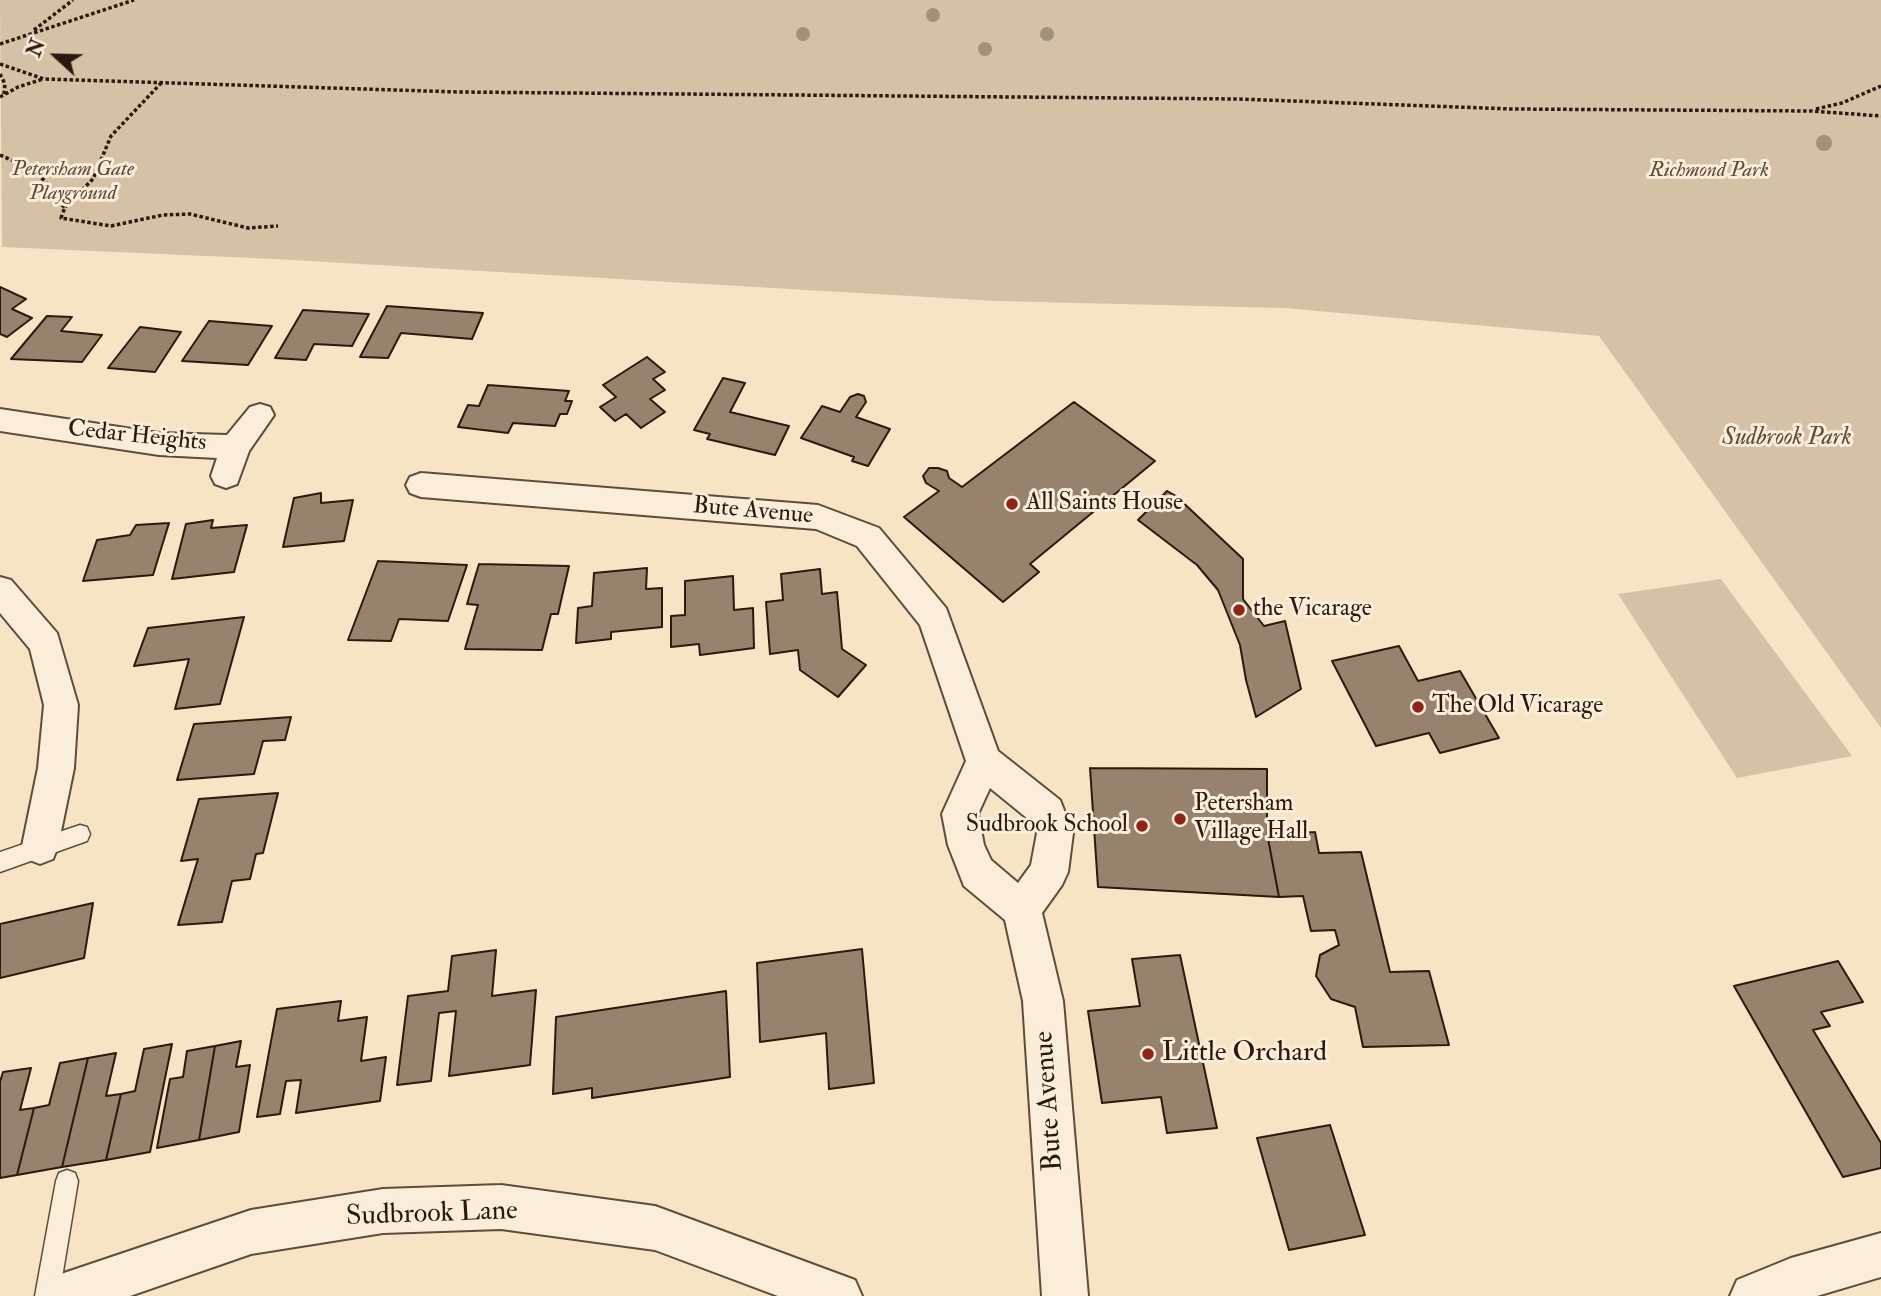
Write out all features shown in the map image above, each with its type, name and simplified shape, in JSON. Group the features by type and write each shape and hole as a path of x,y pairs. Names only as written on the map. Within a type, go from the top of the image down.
{"street":[{"name":"Cedar Heights","path":"0,420 159,444 235,447 260,415"},
{"path":"226,476 235,447"},
{"name":"Bute Avenue","path":"421,485 818,517 868,537 934,618 984,761"},
{"path":"0,590 45,643 61,705 56,768 40,846"},
{"path":"984,761 1047,812 1055,833 1049,872 1022,909 977,873 966,845 960,814 984,761"},
{"name":"Bute Avenue","path":"1022,909 1043,1001 1065,1296"},
{"name":"Sudbrook Lane","path":"64,1296 251,1232 383,1211 501,1207 655,1227 839,1296"},
{"path":"1753,1296 1791,1281 1881,1255"}],"lane":[{"path":"0,862 80,834"},
{"path":"47,1296 67,1181"}],"path":[{"path":"27,34 73,0"},
{"path":"0,44 134,0"},
{"path":"0,64 44,79 473,92 1238,99 1512,109 1811,111 1881,116"},
{"path":"0,74 5,85 2,96"},
{"path":"2,96 18,87 44,79"},
{"path":"163,81 111,136 93,179 65,207 61,218 111,226 163,215 190,214 248,228 278,226"},
{"path":"1811,111 1842,103 1881,86"},
{"path":"0,155 30,168 46,182 52,200 65,207"}],"green space":[{"name":"Richmond Park","path":"0,0 1881,0 1881,728 1599,336 1284,308 996,301 275,259 2,247"},
{"path":"1721,579 1852,756 1737,778 1618,594"}],"building":[{"path":"0,287 26,299 12,309 32,318 7,337 0,334"},
{"path":"387,306 483,313 472,339 401,333 388,358 360,357"},
{"path":"303,310 369,314 352,346 314,344 306,360 275,358"},
{"path":"47,316 72,317 61,331 102,335 82,362 11,359"},
{"path":"209,321 272,326 248,365 182,361"},
{"path":"140,327 181,332 155,372 108,368"},
{"path":"647,357 665,372 653,379 665,390 650,399 665,412 641,428 626,414 615,421 600,407 616,397 603,385"},
{"path":"723,378 745,383 730,412 789,426 775,455 707,439 710,434 694,430"},
{"path":"488,385 569,391 565,401 572,401 567,414 560,414 555,426 513,423 508,433 458,427 468,405 479,406"},
{"path":"858,394 864,396 866,402 856,417 890,429 868,466 852,461 854,457 801,438 822,406 840,412 850,397"},
{"name":"All Saints House","path":"1074,402 1155,461 1030,564 1039,572 1003,602 904,517 939,491 926,483 923,476 929,468 947,471 949,478 962,487"},
{"name":"the Vicarage","path":"1167,491 1176,496 1243,559 1243,599 1264,626 1285,621 1301,689 1256,717 1240,645 1218,590 1197,565 1138,520"},
{"path":"321,493 321,503 353,500 344,541 283,547 294,498"},
{"path":"213,520 211,528 247,525 234,572 172,579 186,524"},
{"path":"169,523 153,575 83,581 97,540 130,535 136,525"},
{"path":"378,561 467,565 448,621 399,619 391,641 348,640"},
{"path":"479,564 569,566 558,614 551,614 542,650 465,649 478,605 467,604"},
{"path":"647,568 646,589 662,588 662,627 611,632 611,639 576,643 578,608 592,606 594,573"},
{"path":"820,569 822,594 837,592 842,649 866,665 838,697 800,670 798,650 770,654 766,602 783,600 781,574"},
{"path":"733,576 734,610 753,608 754,648 700,655 699,644 671,647 671,616 685,615 685,581"},
{"path":"244,617 220,704 175,709 189,659 134,666 148,628"},
{"name":"The Old Vicarage","path":"1399,646 1418,681 1460,671 1499,738 1440,753 1429,733 1376,746 1332,661"},
{"path":"291,717 285,740 263,741 254,774 177,780 194,724"},
{"name":"Petersham Village Hall","path":"1090,768 1267,769 1267,833 1279,897 1098,887"},
{"path":"278,793 263,853 256,854 250,879 232,881 222,922 178,925 198,859 181,861 199,799"},
{"path":"1315,832 1319,853 1361,852 1390,972 1429,971 1449,1045 1363,1047 1355,1007 1331,999 1316,976 1320,955 1339,945 1335,930 1311,931 1303,896 1279,897 1267,833"},
{"path":"93,903 84,958 0,978 0,924"},
{"path":"862,949 874,1083 829,1089 826,1033 760,1042 757,963"},
{"path":"496,950 492,996 536,990 530,1065 449,1076 456,1011 439,1013 431,1081 397,1085 408,996 448,991 452,956"},
{"name":"Little Orchard","path":"1180,955 1217,1128 1167,1133 1161,1097 1102,1103 1088,1011 1140,1006 1132,959"},
{"path":"1838,961 1863,1002 1821,1012 1830,1026 1813,1030 1881,1143 1881,1168 1843,1177 1734,986"},
{"path":"726,991 730,1077 592,1098 592,1088 553,1094 556,1017"},
{"path":"341,1001 338,1021 367,1017 361,1061 386,1057 380,1101 296,1113 301,1080 286,1081 280,1114 257,1117 277,1009"},
{"path":"241,1041 236,1067 250,1065 239,1132 199,1140 215,1046"},
{"path":"172,1044 150,1152 106,1160 121,1094 135,1091 144,1049"},
{"path":"215,1046 199,1140 157,1148 170,1079 183,1077 187,1051"},
{"path":"116,1053 106,1096 121,1094 106,1160 62,1167 88,1058"},
{"path":"88,1058 62,1167 17,1175 34,1108 49,1105 60,1063"},
{"path":"31,1068 20,1110 34,1108 17,1175 0,1178 0,1082 3,1072"},
{"path":"1330,1125 1365,1235 1289,1250 1257,1138"}],"place":[{"name":"All Saints House","path":"1012,504"},
{"name":"the Vicarage","path":"1239,610"},
{"name":"The Old Vicarage","path":"1418,707"},
{"name":"Petersham Village Hall","path":"1180,819"},
{"name":"Sudbrook School","path":"1142,826"},
{"name":"Little Orchard","path":"1148,1054"}],"park label":[{"name":"Petersham Gate Playground","path":"73,182"},
{"name":"Sudbrook Park","path":"1787,439"}]}
